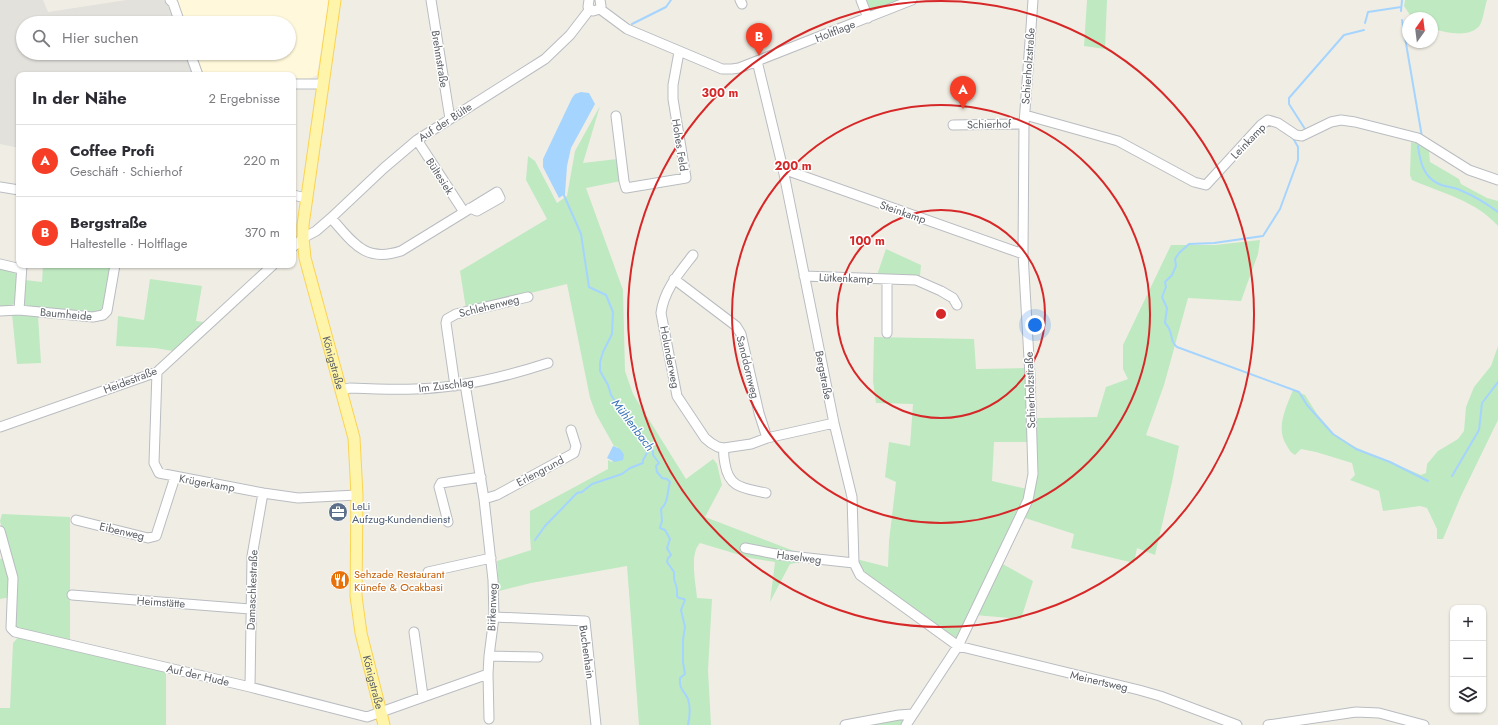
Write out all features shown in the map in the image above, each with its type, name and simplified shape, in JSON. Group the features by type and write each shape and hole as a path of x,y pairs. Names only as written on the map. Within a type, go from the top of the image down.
{"main road":[{"name":"Königstraße","path":"335,0 306,198 298,238 306,258 354,438 357,495 356,596 361,633 384,725"}],"street":[{"path":"170,0 173,3 178,16"},
{"name":"Brehmstraße","path":"431,0 450,119"},
{"path":"861,0 868,18"},
{"name":"Holtflage","path":"757,61 912,0"},
{"name":"Schierholzstraße","path":"906,725 958,646 1028,500 1033,474 1030,376 1023,254 1024,120 1033,0"},
{"path":"589,2 596,11 600,4 627,29 722,69 732,70 757,61"},
{"name":"Auf der Bülte","path":"298,238 316,231 384,168 417,140 545,59 570,35 589,2"},
{"name":"Hohes Feld","path":"616,116 626,188 686,178 673,99 673,85 679,52"},
{"path":"193,60 197,72"},
{"name":"Bergstraße","path":"757,61 783,169 834,423 852,497 854,563"},
{"path":"296,84 322,84"},
{"name":"Schierhof","path":"953,125 1024,120"},
{"name":"Leinkamp","path":"1024,120 1118,141 1194,182 1206,184 1261,125 1268,120 1278,123 1296,135 1302,136 1331,122 1341,120 1355,122 1418,138 1469,170 1498,180"},
{"name":"Bültesiek","path":"331,218 360,249 374,255 389,255 400,251 467,210 417,140"},
{"name":"Steinkamp","path":"783,169 1023,254"},
{"path":"0,187 16,190"},
{"path":"296,196 306,198"},
{"name":"Holunderweg","path":"693,255 674,279 662,303 661,313 677,396 705,438 718,447 724,448"},
{"path":"0,264 16,266"},
{"path":"19,310 22,268"},
{"name":"Baumheide","path":"0,311 19,310 93,317 102,315 107,311 114,268"},
{"name":"Heidestraße","path":"0,427 157,372 270,268"},
{"name":"Lütkenkamp","path":"804,276 916,280 953,298 957,305"},
{"name":"Sanddornweg","path":"674,279 736,326 741,334 759,413 767,438"},
{"name":"Lütkenkamp","path":"887,279 887,333"},
{"name":"Schlehenweg","path":"460,385 446,323 447,320 456,314 528,297"},
{"name":"Im Zuschlag","path":"341,390 350,388 415,390 460,385 509,376 548,364"},
{"name":"Krügerkamp","path":"157,372 154,463 159,474 298,498 357,495"},
{"name":"Birkenweg","path":"460,385 481,477 491,558 494,617 488,674 489,719"},
{"path":"766,493 744,488 732,481 726,474 723,454 724,448 751,444 767,438 834,423"},
{"name":"Erlengrund","path":"484,499 497,495 574,452 576,446 570,430"},
{"name":"Eibenweg","path":"76,520 148,538 156,536 175,477"},
{"path":"448,522 439,487 441,483 481,477"},
{"name":"Damaschkestraße","path":"250,687 252,556 263,493"},
{"name":"Auf der Hude","path":"0,531 13,578 11,628 15,632 250,687 367,717 381,713"},
{"name":"Haselweg","path":"745,548 781,555 854,563"},
{"path":"428,572 491,558"},
{"path":"854,563 860,575 866,580 958,646"},
{"name":"Heimstätte","path":"72,595 250,609"},
{"name":"Buchenhain","path":"494,617 585,621 596,725"},
{"path":"414,632 423,696"},
{"name":"Meinertsweg","path":"958,646 1139,690 1160,696 1237,725"},
{"path":"489,656 538,657"},
{"path":"381,713 423,696 488,674"},
{"path":"1268,725 1356,712 1379,713 1424,725"},
{"path":"845,725 898,715 912,714"}],"shaded area":[{"path":"0,0 43,0 48,12 126,0 163,0 168,4 172,16 16,16 16,60 189,60 193,72 16,72 16,147 0,144"},
{"path":"175,0 329,0 317,75 305,81 296,81 296,72 200,72 196,60 296,60 296,16 180,16"}],"green space":[{"path":"864,0 900,0 868,12"},
{"path":"1087,0 1107,0 1105,49 1084,46"},
{"path":"1405,0 1487,0 1480,25 1470,32 1464,33 1438,30 1438,12 1408,12 1404,6"},
{"path":"600,106 583,163 617,159 621,181 586,188 623,290 625,371 633,394 686,479 713,459 717,464 722,485 705,517 807,556 807,561 790,564 770,602 775,562 750,558 700,543 697,548 694,569 697,598 712,599 708,670 711,725 639,725 627,566 531,583 499,591 497,561 531,550 530,511 608,469 608,460 612,462 618,447 614,446 596,414 590,398 567,284 466,309 460,271 547,219 526,180 528,156 535,161 557,203 567,196 575,151"},
{"path":"1411,142 1416,143 1429,151 1430,162 1459,179 1461,184 1487,198 1498,201 1498,226 1480,210 1458,198 1412,180 1410,175"},
{"path":"1260,240 1258,254 1241,301 1188,298 1164,385 1146,435 1179,446 1155,555 1137,548 1134,563 1071,548 1074,534 1022,517 1033,494 1037,476 1036,418 1097,417 1106,387 1128,379 1123,369 1123,345 1171,245 1215,245"},
{"path":"886,249 921,265 920,276 877,275"},
{"path":"0,267 12,270 15,272 17,278 15,301 14,304 8,307 0,307"},
{"path":"43,268 111,268 104,310 100,313 27,308 23,303 25,280 42,282"},
{"path":"150,279 202,286 196,321 204,322 173,351 155,348 116,346 118,316 144,320"},
{"path":"12,314 38,316 41,363 17,364"},
{"path":"874,337 974,339 976,369 1025,368 1030,442 994,442 992,481 1027,489 960,635 956,638 862,573 856,559 888,567 889,541 896,482 885,477 889,442 910,446 913,404 876,403 873,381"},
{"path":"1498,346 1498,420 1461,496 1443,539 1437,539 1437,529 1427,508 1420,506 1383,511 1379,491 1350,480 1355,475 1352,463 1301,449 1295,455 1289,450 1282,432 1282,425 1285,411 1293,390 1305,395 1317,414 1334,434 1357,448 1421,475 1426,473 1427,464 1438,451 1458,439 1464,431 1466,407 1474,387 1491,366"},
{"path":"2,514 70,517 70,641 19,630 15,625 14,573 0,521"},
{"path":"6,557 10,578 11,597 0,599 0,559"},
{"path":"999,562 1033,581 1021,619 975,615"},
{"path":"20,635 166,670 166,725 0,725 0,708 10,708 13,643"},
{"path":"904,719 903,725 854,725"}],"water":[{"path":"581,92 589,93 595,104 571,148 567,166 565,194 559,198 543,167 543,159 572,98 575,94"},
{"path":"613,446 622,452 624,455 623,460 615,462 607,458"}],"waterway":[{"name":"Mühlenbach","path":"632,24 666,7 671,0"},
{"path":"1401,11 1402,0"},
{"path":"1365,23 1368,12 1401,7"},
{"path":"1305,129 1289,104 1289,98 1344,35 1364,30"},
{"path":"1407,48 1422,137"},
{"path":"1293,138 1298,147 1298,160 1280,209 1263,236 1214,243 1189,244 1175,259 1176,266 1172,275 1165,282 1166,287 1162,297 1167,308 1165,323 1170,330 1173,342 1177,347 1299,392 1307,405 1333,434 1356,449 1390,462 1428,481"},
{"path":"1418,146 1423,168 1429,177 1442,185 1458,189 1470,195 1498,212"},
{"name":"Mühlenbach","path":"563,193 581,234 589,287 606,295 613,312 612,334 603,352 600,362 600,371 608,385 611,395 615,401 615,405 639,431 653,451 653,455 659,463 656,466 657,472 662,478 667,479 670,482 667,500 661,509 662,521 660,528 665,530 670,539 667,548 671,555 667,562 674,572 677,596 685,600 681,610 685,627 683,640 683,662 685,674 680,678 680,682 681,688 689,702 690,712 688,725"},
{"path":"1452,476 1479,430 1482,403 1498,382"},
{"path":"535,540 545,526 577,493 582,492 592,484 622,474 630,468 643,463 643,460 650,448"}],"place":[{"name":"Bergstraße","path":"759,56"},
{"name":"Coffee Profi","path":"963,109"},
{"name":"LeLi Aufzug-Kundendienst","path":"338,512"},
{"name":"Sehzade Restaurant Künefe & Ocakbasi","path":"340,580"}]}
